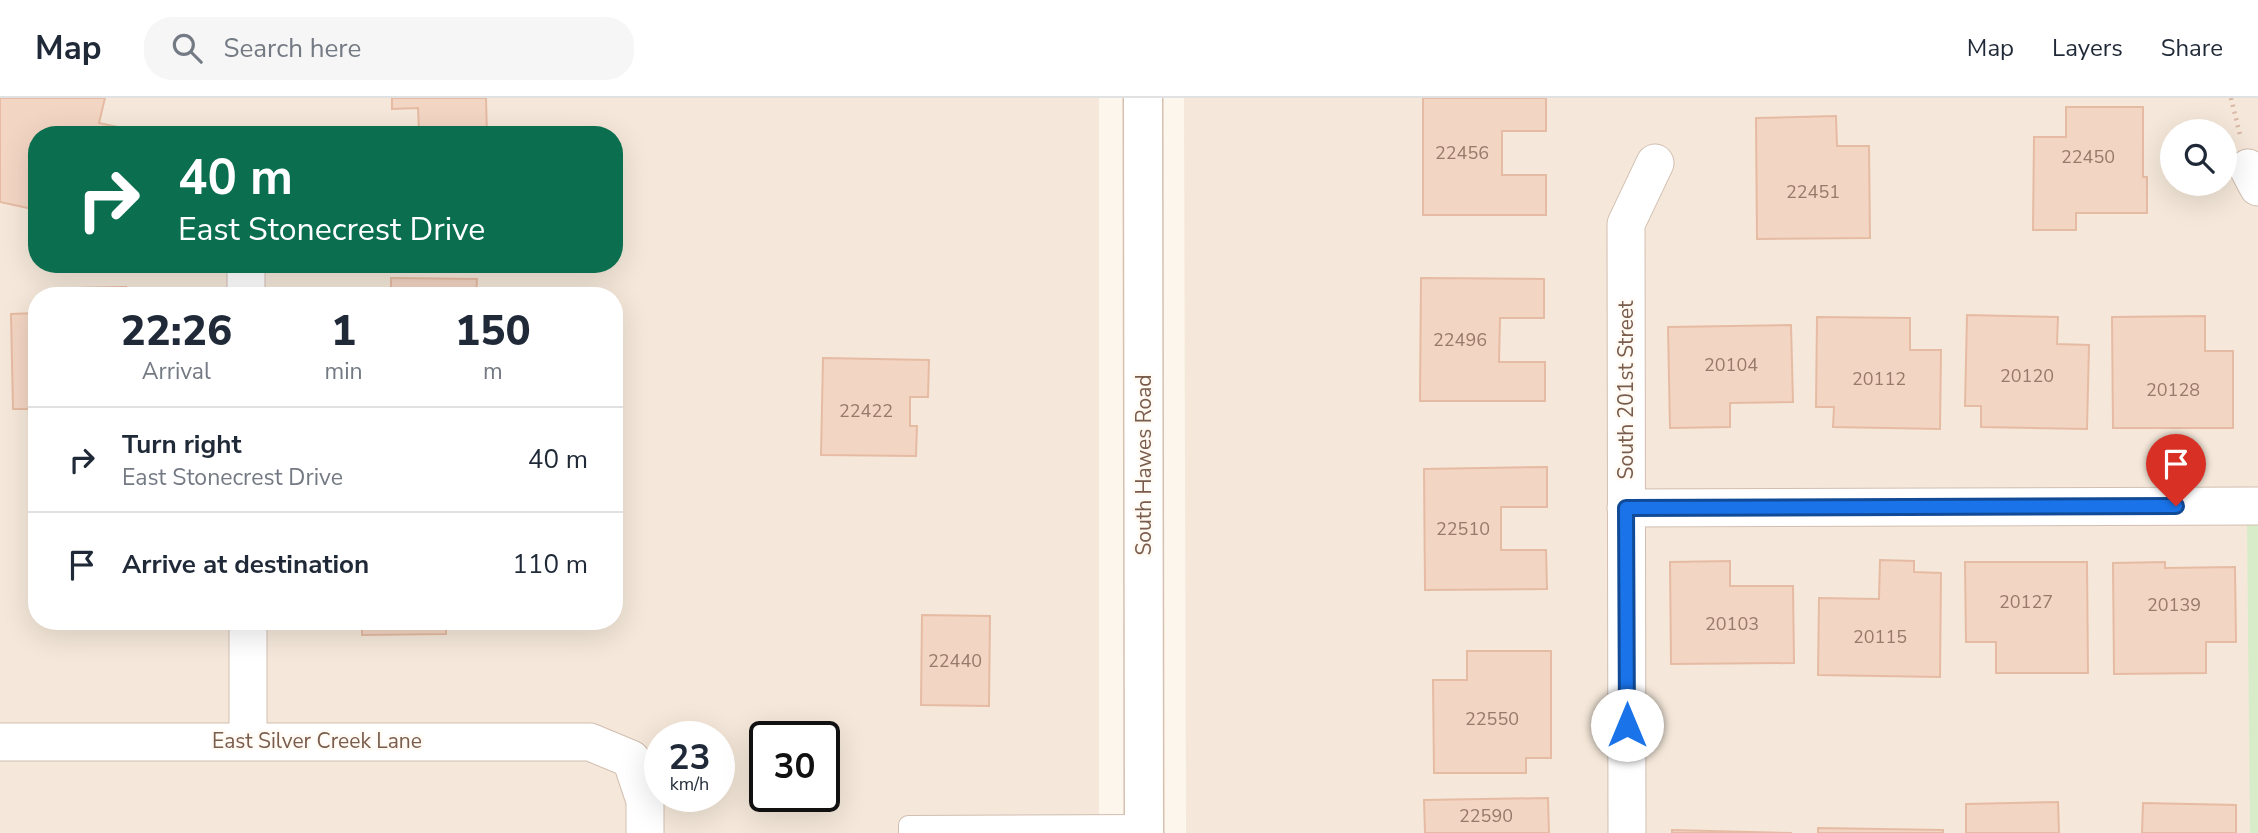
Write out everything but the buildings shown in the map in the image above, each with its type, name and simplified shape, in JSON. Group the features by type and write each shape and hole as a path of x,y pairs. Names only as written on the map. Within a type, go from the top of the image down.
{"main road":[{"name":"South Hawes Road","path":"1143,98 1144,829"}],"street":[{"name":"South 201st Street","path":"1627,833 1626,224 1655,163"},
{"path":"1626,508 2258,506"},
{"path":"248,630 248,741"},
{"name":"East Silver Creek Lane","path":"0,742 590,742 631,759 645,801 645,833"}],"lane":[{"path":"908,833 908,825 1144,829"}],"shaded area":[{"path":"0,98 1099,98 1099,833 0,833"},
{"path":"1184,98 2258,98 2258,833 1186,833"}],"green space":[{"path":"2247,525 2258,525 2258,833 2250,833"}],"route":[{"path":"1627,725 1626,508 2176,506"}]}
